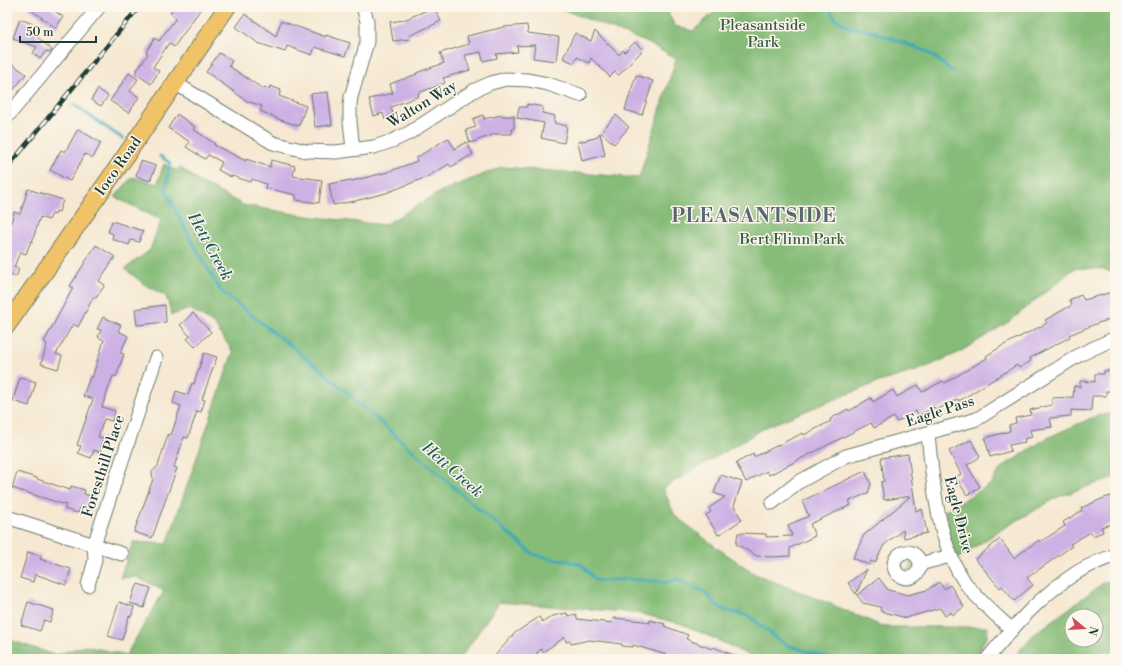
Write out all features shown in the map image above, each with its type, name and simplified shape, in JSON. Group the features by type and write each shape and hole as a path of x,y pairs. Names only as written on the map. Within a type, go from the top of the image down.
{"main road":[{"name":"Ioco Road","path":"7,325 227,7"}],"street":[{"path":"7,117 99,7"},
{"path":"353,149 350,106 351,97 367,42 367,21 364,7"},
{"name":"Walton Way","path":"175,83 273,143 306,150 336,152 374,146 392,141 409,133 475,90 491,83 506,79 528,80 548,84 580,95"},
{"name":"Eagle Pass","path":"772,503 797,483 846,456 977,419 1079,355 1111,340 1115,341"},
{"name":"Foresthill Place","path":"88,585 95,560 94,545 156,358"},
{"name":"Eagle Drive","path":"928,434 933,489 950,556 967,585 983,603 1012,630"},
{"path":"7,517 122,554"},
{"path":"987,659 1012,630 1045,597 1075,574 1115,555"},
{"path":"920,564 950,556"}],"green space":[{"path":"557,7 665,7 675,26 693,31 720,7 1115,7 1115,274 1104,269 1075,268 1010,321 958,353 922,369 876,383 768,426 663,488 675,516 755,574 884,627 988,627 987,637 972,659 756,659 682,624 637,613 499,602 460,659 7,659 7,639 55,655 85,646 126,655 164,591 136,577 120,578 133,542 167,544 233,352 214,324 190,309 172,315 166,296 144,284 125,269 150,250 161,220 115,197 132,177 157,184 164,164 177,171 180,167 198,181 243,205 306,216 384,225 442,191 502,167 639,178 676,59 648,43"},
{"path":"1115,413 1115,477 1058,497 999,531 957,559 950,541 945,511 991,484 1001,468 1047,438 1096,416"},
{"path":"904,558 909,558 914,563 914,569 911,572 903,573 899,569 899,564","holes":["907,561 910,562 910,569 905,570 902,564"]},
{"path":"1115,579 1115,659 1012,659 1032,636 1064,612 1064,648 1104,648 1104,608 1070,608 1103,583"}],"building":[{"path":"27,7 49,7 63,17 56,28"},
{"path":"174,7 202,7 174,47 169,43 153,67 159,71 151,84 135,73 148,54 146,52 155,38 159,41 176,18 170,13"},
{"path":"434,7 441,21 409,36 410,39 393,41 390,22 404,20"},
{"path":"245,14 276,36 281,21 326,37 326,35 350,43 345,56 315,47 312,55 287,46 285,52 258,43 236,27"},
{"path":"20,19 39,26 36,36 52,50 51,52 46,51 40,59 33,53 37,47 13,38"},
{"path":"527,25 528,33 559,37 556,61 533,58 535,45 517,46 518,52 496,54 497,58 483,61 481,52 465,55 470,70 443,78 445,83 418,93 419,96 391,107 394,117 385,120 383,113 374,116 369,99 393,93 390,84 444,63 440,53 469,44 467,36 504,27"},
{"path":"595,31 619,55 623,50 625,52 635,42 643,50 619,75 615,72 610,77 591,58 589,63 577,57 574,63 563,58 575,33 591,41"},
{"path":"219,53 232,61 229,66 263,89 264,87 269,89 270,86 281,90 279,96 306,106 299,126 260,111 262,106 247,101 206,72"},
{"path":"7,60 26,74 7,98"},
{"path":"129,73 138,79 130,91 139,97 129,113 110,101"},
{"path":"636,75 653,81 642,115 625,110"},
{"path":"98,89 108,96 101,106 91,100"},
{"path":"328,92 332,125 315,127 311,94"},
{"path":"527,104 543,107 542,113 555,116 554,123 567,126 564,143 541,138 544,123 517,118 519,107 527,107"},
{"path":"177,114 195,127 193,129 215,144 214,145 246,161 246,159 270,167 271,160 295,166 293,176 322,180 319,203 296,200 296,195 265,188 266,184 252,179 251,182 232,176 231,177 218,170 222,162 208,155 205,159 186,147 190,142 168,128"},
{"path":"483,115 484,119 501,115 514,116 514,129 512,129 512,134 495,134 470,143 466,130 476,127 473,119"},
{"path":"616,115 629,127 614,144 601,132"},
{"path":"78,129 101,143 93,158 85,154 70,181 50,170 61,150 65,152"},
{"path":"600,133 605,155 582,161 578,142 595,138"},
{"path":"448,138 455,149 466,142 473,154 451,167 449,164 427,177 386,193 333,205 329,184 352,181 388,172 417,161 416,158"},
{"path":"141,161 156,166 150,181 136,176"},
{"path":"28,189 63,200 59,212 56,211 55,215 52,214 49,220 40,217 32,242 31,241 26,254 20,252 14,267 19,269 16,277 11,275 7,284 7,237 14,212 20,214"},
{"path":"112,221 143,231 139,242 131,240 129,245 112,239 113,234 108,232"},
{"path":"96,245 115,257 99,281 105,285 96,298 94,296 78,327 73,324 56,354 62,356 58,369 41,364 47,344 44,342 73,288 70,286"},
{"path":"1112,292 1115,304 1115,318 1098,323 1069,335 1070,337 1030,358 1031,361 1019,368 1017,365 959,401 958,399 936,410 934,407 918,416 916,411 897,422 894,417 874,428 871,423 769,475 767,471 746,482 736,463 753,454 754,457 803,433 804,435 831,421 830,419 848,409 849,411 871,398 873,402 893,390 897,397 918,385 922,392 943,381 945,383 987,358 986,356 1002,346 1047,323 1045,320 1072,305 1069,300 1081,295 1084,300"},
{"path":"165,305 166,322 137,325 135,309"},
{"path":"193,313 211,332 195,347 187,339 190,336 180,325"},
{"path":"103,317 121,325 118,331 128,336 120,353 124,354 116,377 113,376 102,407 115,411 112,421 104,419 98,437 104,438 100,452 94,450 91,458 78,453 81,446 77,445 93,399 83,396 90,377 92,378 104,340 98,337 101,330 97,329"},
{"path":"204,353 217,357 202,399 205,400 201,412 197,411 188,438 184,437 174,467 177,468 152,538 134,532 153,479 152,472 158,466 168,434 171,435 181,406 173,403 176,391 188,395 192,383 194,384"},
{"path":"1104,371 1115,371 1115,381 1111,381 1110,391 1106,391 1106,396 1092,396 1091,411 1071,410 1071,416 1050,418 1052,427 1030,430 1032,437 1024,439 1025,442 1009,445 1011,451 990,457 985,438 1010,431 1009,425 1016,423 1015,418 1031,415 1030,410 1052,405 1052,398 1073,397 1074,386 1080,387 1080,381 1095,382 1095,374 1104,374"},
{"path":"20,377 36,382 29,406 13,401"},
{"path":"971,440 980,457 967,465 980,487 967,495 956,477 961,474 949,451"},
{"path":"908,454 916,511 922,509 927,533 904,538 903,530 884,545 875,563 871,561 869,565 853,558 864,535 911,496 884,500 881,482 884,481 881,458"},
{"path":"865,471 871,484 868,493 849,501 851,505 810,524 815,536 790,548 790,556 757,556 736,544 738,533 766,534 766,537 792,536 788,525 809,516 802,501"},
{"path":"17,472 70,490 71,486 85,490 84,494 95,497 91,511 80,507 78,513 64,509 66,505 12,488"},
{"path":"721,475 742,482 734,506 742,520 718,535 706,515 711,512 709,508 725,497 714,493"},
{"path":"1115,495 1115,523 1101,527 1103,532 1093,536 1091,532 1070,544 1072,546 1027,578 1033,585 1014,601 1002,586 1000,588 975,559 1000,539 1014,558 1039,540 1040,542 1065,526 1063,522 1082,511 1081,508"},
{"path":"28,552 41,556 40,559 71,569 66,585 35,574 33,582 20,578"},
{"path":"867,569 856,594 848,583"},
{"path":"879,578 888,590 908,595 927,590 939,582 944,589 950,585 964,607 952,615 951,612 945,616 940,608 906,618 880,611 881,607 863,603 857,595"},
{"path":"138,584 151,588 144,608 130,603 135,588"},
{"path":"28,602 54,610 50,622 44,620 40,631 21,625"},
{"path":"119,602 134,607 131,617 129,616 122,640 108,636"},
{"path":"567,613 568,616 576,614 577,619 612,623 613,618 650,623 650,620 665,624 664,626 688,635 686,639 712,649 713,647 743,659 666,659 667,655 633,645 633,647 622,646 622,644 589,640 571,644 570,641 566,642 565,637 543,652 541,649 531,659 492,659 515,633 539,617 543,622 553,616"}],"waterway":[{"path":"828,7 835,18 848,27 872,31 928,52 953,72"},
{"name":"Hett Creek","path":"73,104 123,139"},
{"name":"Hett Creek","path":"160,156 170,163 166,191 190,238 221,291 319,368 474,505 533,554 582,565 595,580 603,581 627,579 665,582 677,579 706,593 716,605 725,610 749,616 777,639 789,646 832,659"}],"railway":[{"path":"7,168 139,7"}],"district":[{"name":"PLEASANTSIDE","path":"754,215"}],"park label":[{"name":"Pleasantside Park","path":"763,34"},
{"name":"Bert Flinn Park","path":"792,239"}]}
